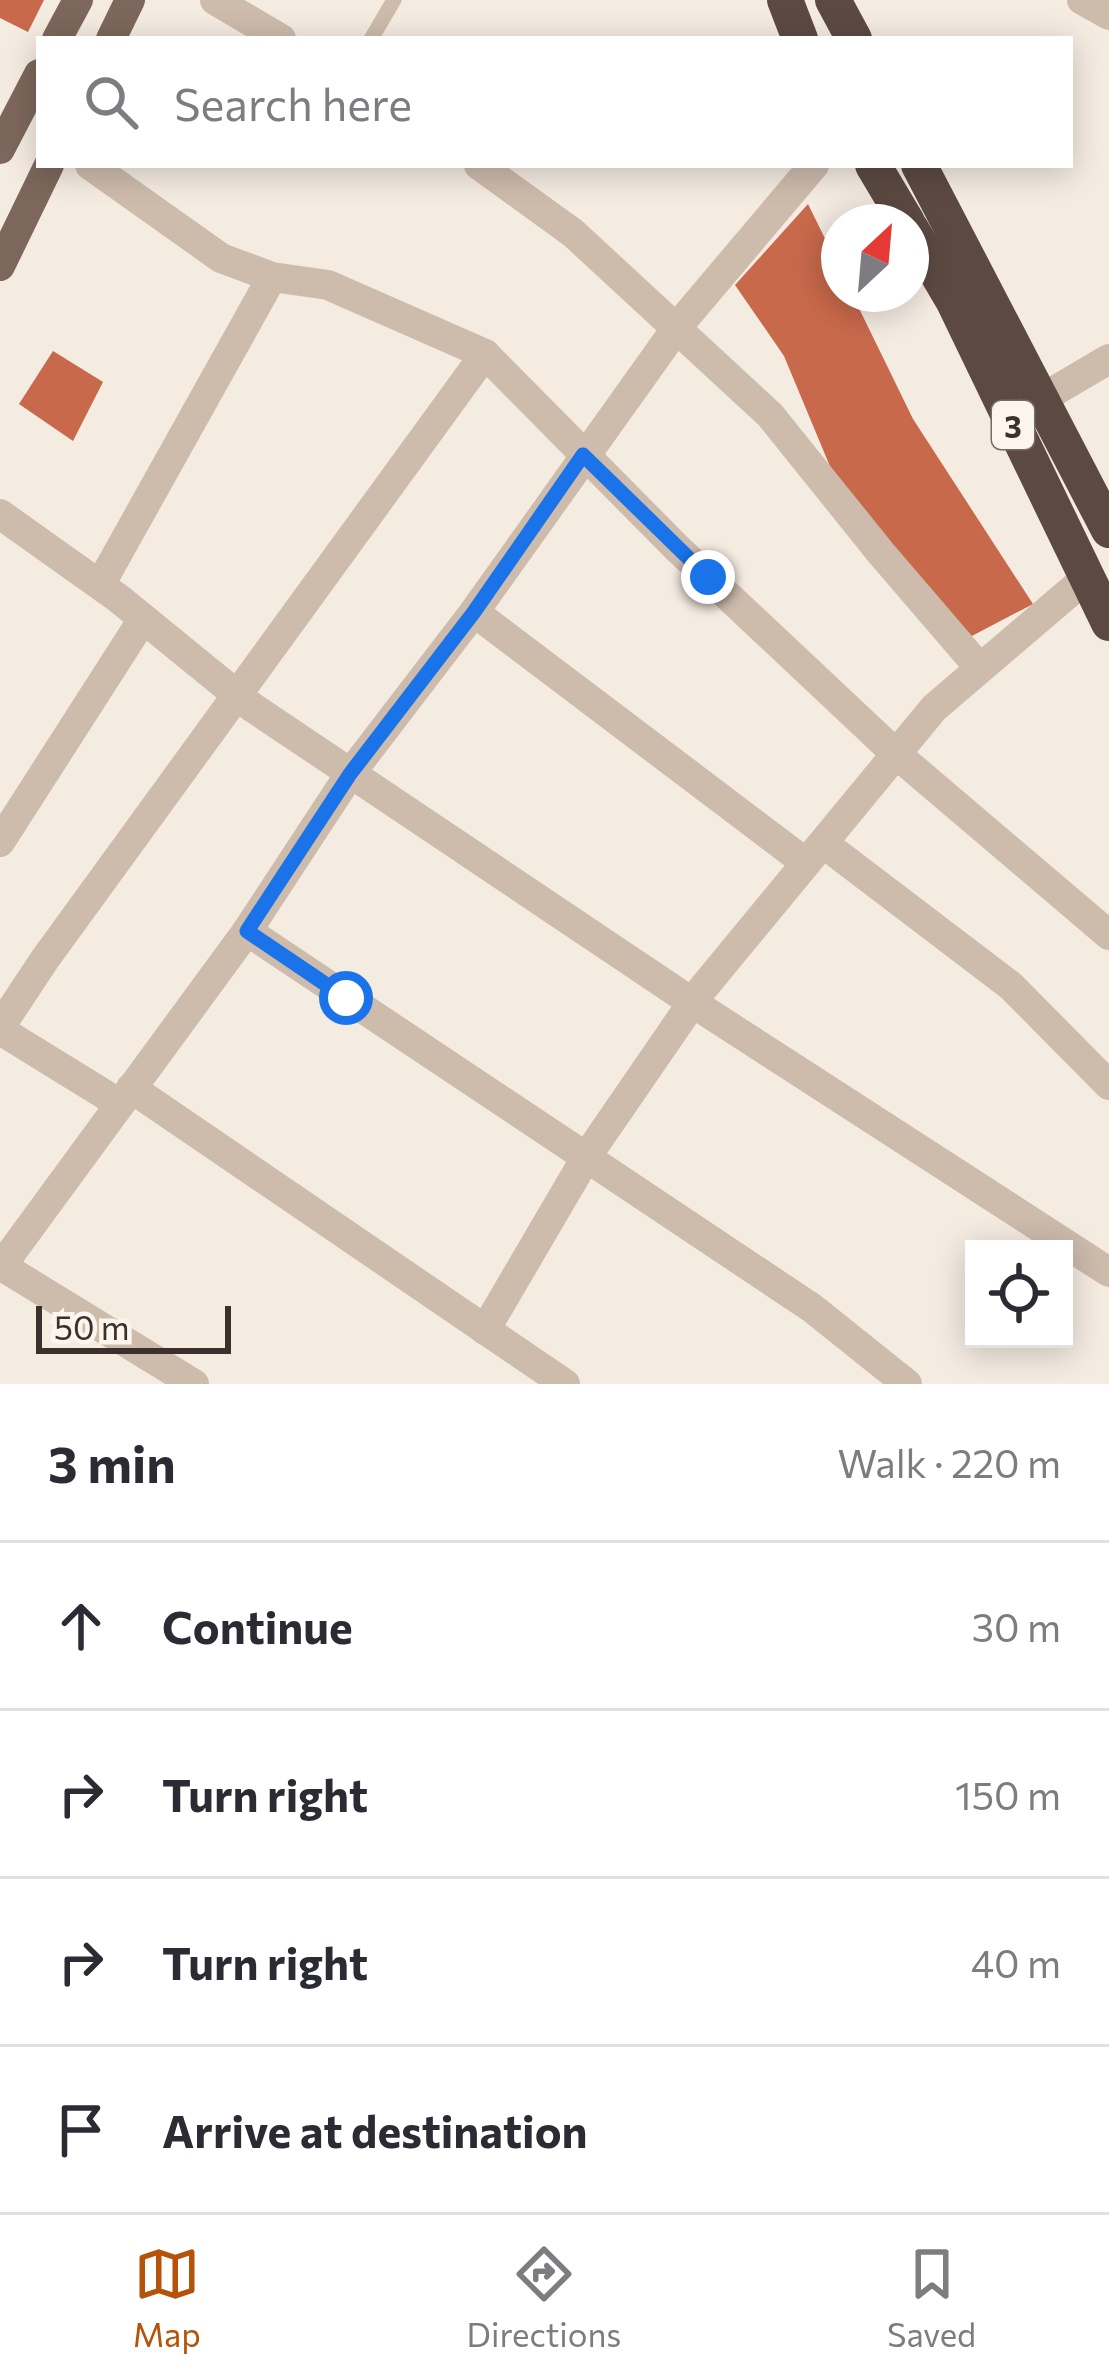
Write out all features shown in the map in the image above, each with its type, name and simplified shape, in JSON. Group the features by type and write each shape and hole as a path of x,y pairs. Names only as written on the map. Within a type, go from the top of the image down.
{"highway":[{"path":"785,0 799,36"},
{"path":"833,0 852,36"},
{"name":"3","path":"875,168 896,204"},
{"name":"3","path":"920,168 1085,579 1109,623"},
{"name":"3","path":"929,248 966,290 1042,399 1109,530"}],"main road":[{"path":"59,36 78,0"},
{"path":"112,36 130,0"},
{"path":"2,137 36,79"},
{"path":"0,266 48,168"}],"street":[{"path":"214,0 276,36"},
{"path":"1082,0 1109,15"},
{"path":"94,168 220,258 272,278 328,285 485,354 583,455 895,752 1109,935"},
{"path":"483,168 573,233 770,415 979,666"},
{"path":"194,1384 0,1266 247,931 350,774 474,612 677,326 811,168"},
{"path":"100,585 272,278"},
{"path":"485,354 0,1029 125,1096 565,1384"},
{"path":"1042,399 1109,359"},
{"path":"0,514 100,585 237,695 350,774 693,1004 1109,1272"},
{"path":"485,1330 587,1156 693,1004 895,752 979,666 1085,579"},
{"path":"474,612 814,853 1012,986 1109,1084"},
{"path":"0,842 143,619"},
{"path":"247,931 812,1308 907,1384"},
{"path":"507,1384 523,1356"}],"lane":[{"path":"373,36 394,0"}],"building":[{"path":"0,0 44,0 28,32 0,18"},
{"path":"808,204 821,230 821,312 861,312 913,419 1033,604 968,638 834,476 784,356 735,285"},
{"path":"53,351 103,382 73,441 19,404"}],"route":[{"path":"346,998 247,931 350,774 474,612 583,455 708,577"}]}
